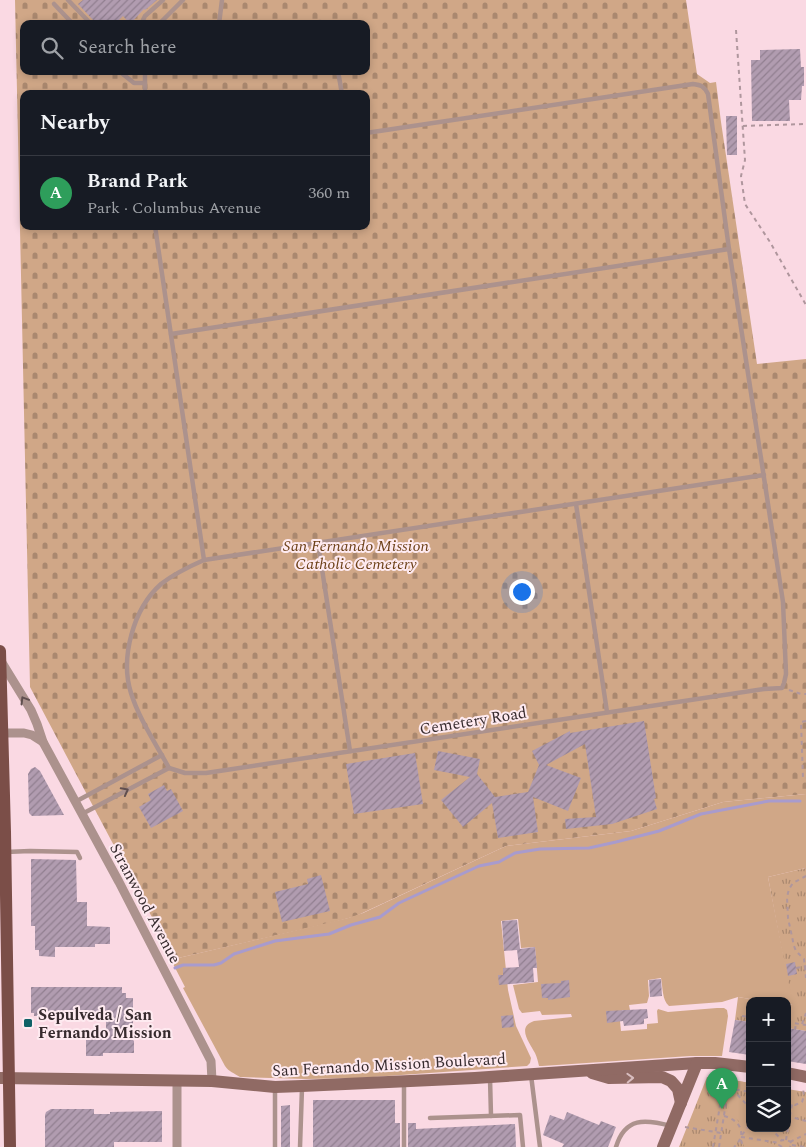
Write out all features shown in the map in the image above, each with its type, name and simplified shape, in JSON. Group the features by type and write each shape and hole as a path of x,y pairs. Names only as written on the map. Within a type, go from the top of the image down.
{"main road":[{"path":"0,651 2,820 5,832 4,1078 10,1147"},
{"name":"San Fernando Mission Boulevard","path":"4,1078 212,1081 275,1087 490,1077 715,1062 746,1066"},
{"path":"663,1147 697,1063"},
{"path":"583,1070 609,1078 662,1077 671,1081 678,1088 681,1103"},
{"path":"791,1075 804,1083"}],"street":[{"name":"Stranwood Avenue","path":"0,660 31,710 38,724 43,742 119,882 211,1060 212,1081"},
{"path":"2,733 24,733 32,735 43,742"},
{"path":"177,1081 177,1147"}],"lane":[{"path":"68,0 87,20"},
{"path":"143,20 163,0"},
{"path":"163,20 183,0"},
{"path":"220,20 222,0"},
{"path":"54,4 69,20"},
{"path":"124,75 134,83 145,84"},
{"path":"145,75 145,90"},
{"path":"339,75 341,90"},
{"path":"370,132 693,84 705,88 708,94 729,250 783,602 786,674 782,688"},
{"path":"156,230 204,560"},
{"path":"171,334 729,250"},
{"path":"82,814 169,768 146,727 130,692 127,666 129,642 135,624 146,603 160,585 180,570 204,560 764,475"},
{"path":"576,504 607,712"},
{"path":"318,543 350,752"},
{"name":"Cemetery Road","path":"169,768 185,773 206,773 607,712 782,688"},
{"path":"75,802 162,755"},
{"path":"4,852 77,852 80,858"},
{"path":"531,1074 540,1147"},
{"path":"490,1077 491,1116"},
{"path":"404,1081 404,1147"},
{"path":"300,1147 302,1086"},
{"path":"275,1087 275,1147"},
{"path":"430,1118 520,1115 523,1147"},
{"path":"616,1147 626,1128 634,1123 644,1121 671,1126"}],"path":[{"path":"736,30 745,160 741,176 745,204 770,242 806,305"},
{"path":"743,126 806,124"},
{"path":"782,688 806,694"},
{"path":"806,721 801,722 803,778 806,778"},
{"path":"806,876 793,883 787,897 788,918 794,948 804,959 806,978"},
{"path":"796,968 806,966"},
{"path":"802,1024 806,1013"},
{"path":"791,1022 806,1025"},
{"path":"795,1030 796,1023"},
{"path":"713,1147 725,1076"},
{"path":"719,1147 730,1089 730,1077"},
{"path":"791,1108 792,1104 805,1101 804,1083"},
{"path":"730,1089 746,1091"},
{"path":"730,1089 746,1104"},
{"path":"724,1116 732,1118 737,1122 741,1129 743,1147"},
{"path":"791,1117 806,1121"},
{"path":"685,1128 721,1133"},
{"path":"734,1147 746,1130"},
{"path":"773,1132 781,1145"},
{"path":"781,1145 786,1140 787,1132"},
{"path":"791,1145 806,1134"},
{"path":"741,1137 781,1145"},
{"path":"786,1140 791,1145 804,1147"}],"green space":[{"name":"San Fernando Mission Catholic Cemetery","path":"15,0 686,0 697,74 710,83 716,82 757,364 806,359 806,794 723,802 631,831 506,846 356,916 174,959 30,687 20,230 370,230 370,90 20,90 20,229"},
{"path":"806,794 806,868 768,877 793,1005 791,1005 791,997 738,997 722,1002 669,1006 664,997 661,978 648,980 649,996 647,1003 629,1005 630,1010 622,1010 622,1020 620,1021 621,1031 647,1029 647,1024 658,1023 658,1009 668,1012 724,1008 727,1010 728,1016 722,1056 690,1056 539,1066 536,1055 526,1036 526,1027 534,1021 572,1017 571,1014 542,1015 540,1011 522,1013 519,1009 513,985 538,982 535,947 521,948 518,919 501,921 508,990 516,1026 531,1058 527,1066 359,1078 240,1077 225,1066 183,988 185,987 165,947 167,947 174,959 348,918 363,913 506,846 631,831 723,802"},
{"path":"806,868 806,1031 791,1029 791,997 768,877"},
{"path":"738,997 746,998 746,1021 735,1020"},
{"path":"707,1077 746,1082 746,1132 791,1132 791,1090 806,1092 806,1147 679,1147"},
{"path":"733,1080 746,1082 746,1089 732,1087"},
{"path":"731,1090 746,1105 746,1127 743,1128 737,1119 727,1115"},
{"path":"806,1103 806,1112 799,1116 792,1116 794,1107"},
{"path":"792,1118 806,1122 806,1133 792,1140 788,1139 789,1132 791,1132"},
{"path":"746,1132 772,1132 778,1138 775,1141 743,1136"},
{"path":"743,1139 774,1144 777,1147 744,1147"}],"building":[{"path":"83,0 157,0 144,9 134,20 126,20 123,16 119,20 93,20 78,4"},
{"path":"800,49 801,67 804,67 804,86 802,86 801,100 789,100 790,121 752,121 751,60 760,60 760,50"},
{"path":"726,116 737,116 737,155 727,155"},
{"path":"644,721 656,798 654,799 657,809 612,824 566,829 565,819 596,817 585,744 546,765 581,778 568,811 533,797 538,832 498,838 492,803 463,827 441,800 470,777 434,770 438,751 480,759 477,774 495,797 528,792 539,765 532,751 570,731 570,733"},
{"path":"415,753 423,804 354,814 346,764"},
{"path":"35,767 40,771 64,815 32,816 29,813 28,774"},
{"path":"164,785 167,791 171,789 183,811 151,828 139,807 151,800 148,794"},
{"path":"31,859 76,860 77,902 87,902 87,926 110,927 110,944 95,944 95,947 55,947 55,957 39,956 39,950 35,950 35,926 31,926"},
{"path":"321,875 330,911 282,922 275,892 308,884 307,879"},
{"path":"517,920 520,949 535,947 537,968 533,968 534,982 499,985 498,975 503,975 503,968 519,967 517,950 504,951 502,921"},
{"path":"795,962 797,974 788,976 786,964"},
{"path":"661,979 662,996 650,997 649,980"},
{"path":"569,980 570,997 548,1000 548,998 542,998 541,984 561,983 561,981"},
{"path":"31,987 122,987 122,993 126,993 126,998 133,998 134,1053 103,1053 103,1056 86,1056 86,1037 106,1036 106,1016 34,1016 34,1013 31,1013"},
{"path":"647,1009 648,1018 644,1019 644,1024 624,1026 623,1021 607,1023 606,1011"},
{"path":"513,1015 514,1027 502,1028 501,1016"},
{"path":"735,1020 746,1021 746,1054 729,1052"},
{"path":"791,1029 806,1031 806,1064 791,1062"},
{"path":"313,1100 395,1100 395,1123 400,1123 400,1147 313,1147"},
{"path":"290,1105 290,1147 281,1147 281,1106"},
{"path":"51,1109 94,1109 94,1114 162,1111 162,1142 114,1142 114,1147 45,1147 45,1115"},
{"path":"567,1112 599,1125 601,1121 616,1127 608,1147 562,1147 564,1144 543,1135 550,1115 564,1120"},
{"path":"408,1123 416,1123 416,1129 515,1124 516,1147 408,1147"}],"waterway":[{"path":"175,968 183,965 214,965 221,963 234,954 275,941 329,934 351,925 380,917 399,903 479,866 499,862 515,853 540,849 589,848 659,831 701,814 769,801 800,801"}],"place":[{"name":"Sepulveda / San Fernando Mission","path":"28,1023"},
{"name":"Brand Park","path":"722,1109"}]}
